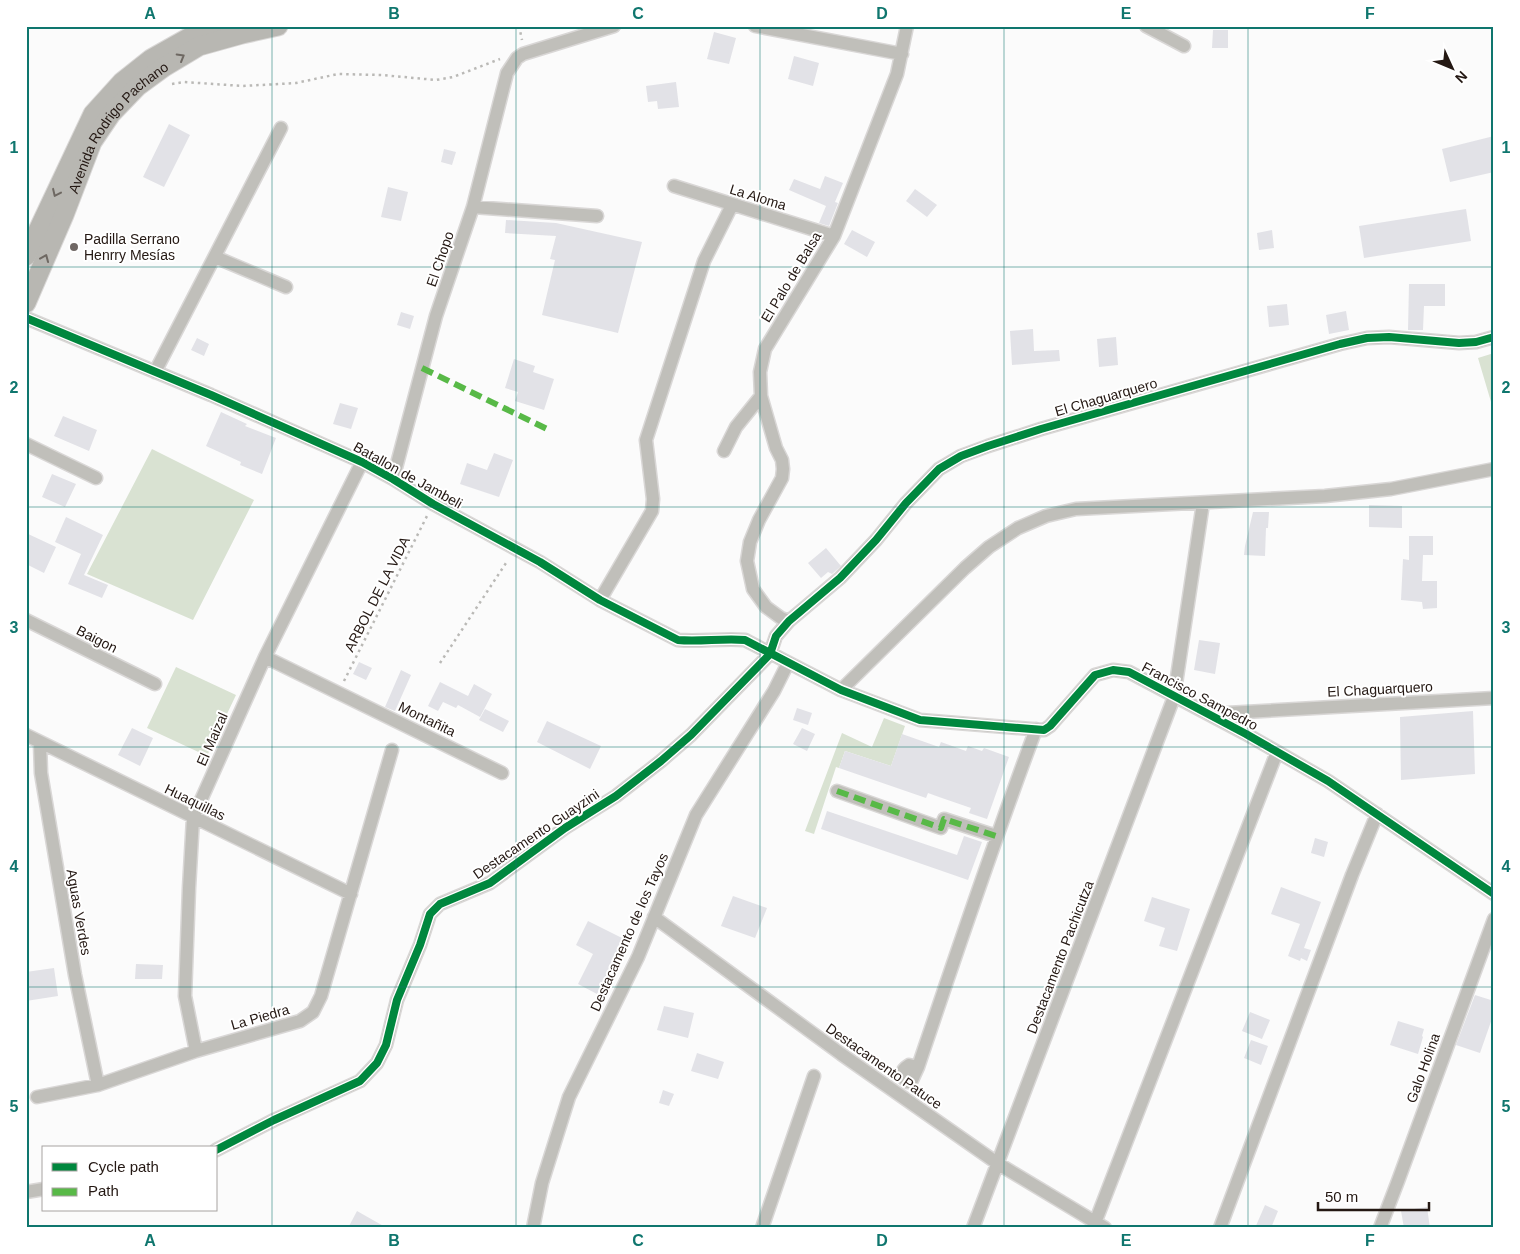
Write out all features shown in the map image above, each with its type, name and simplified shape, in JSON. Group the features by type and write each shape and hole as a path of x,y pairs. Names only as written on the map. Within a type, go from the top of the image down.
{"main road":[{"name":"Avenida Rodrigo Pachano","path":"26,256 93,114 122,82 151,59 190,37 217,26"},
{"name":"Avenida Rodrigo Pachano","path":"26,303 64,215 92,142 111,114 138,86 164,67 199,46 236,30 278,26"}],"street":[{"path":"523,54 614,26"},
{"path":"755,26 902,54"},
{"name":"El Palo de Balsa","path":"789,621 780,618 766,607 753,589 747,561 750,542 758,520 782,478 783,469 782,460 776,448 761,396 760,372 765,349 834,236 897,74 907,26"},
{"path":"1146,26 1184,46"},
{"name":"El Chopo","path":"393,479 436,316 473,207 507,73 517,58 523,54"},
{"path":"154,372 281,128"},
{"name":"La Aloma","path":"674,186 834,236"},
{"path":"600,600 652,511 653,499 646,440 704,260 732,205"},
{"path":"473,207 597,216"},
{"path":"215,257 286,287"},
{"name":"Batallon de Jambeli","path":"26,318 362,462 433,504 516,548 600,600 678,640 730,638 746,640 770,654"},
{"name":"El Chaguarquero","path":"770,654 776,636 789,621 840,578 876,540 906,503 939,469 961,456 1041,429 1340,344 1367,338 1407,338 1459,343 1476,342 1494,336"},
{"path":"724,451 736,427 761,396"},
{"path":"26,444 96,478"},
{"name":"El Maizal","path":"196,1051 185,996 188,888 193,818 265,657 362,462"},
{"path":"841,690 964,568 989,547 1018,528 1046,516 1076,509 1326,496 1391,489 1494,469"},
{"name":"Destacamento Pachicutza","path":"973,1228 1174,697 1202,503"},
{"name":"Baigon","path":"26,620 155,684"},
{"path":"770,654 841,690 920,720 1036,729 996,836 918,1068"},
{"name":"Destacamento Guayzini","path":"218,1149 274,1120 360,1081 377,1063 386,1045 397,1000 434,908 490,883 565,828 616,796 691,735 770,654"},
{"name":"Montañita","path":"265,657 502,773"},
{"name":"Destacamento de los Tayos","path":"533,1228 542,1183 569,1097 638,957 696,815 774,691 788,663"},
{"name":"Francisco Sampedro","path":"1036,729 1044,730 1050,726 1091,678 1113,670 1129,672 1328,781 1494,894"},
{"name":"El Chaguarquero","path":"1208,714 1494,698"},
{"name":"Huaquillas","path":"26,735 351,894"},
{"name":"Aguas Verdes","path":"40,743 41,773 73,966 98,1086"},
{"name":"La Piedra","path":"37,1097 98,1086 196,1051 300,1021 313,1012 321,996 392,750"},
{"path":"1098,1226 1277,752"},
{"path":"837,791 940,828 944,818 996,836"},
{"path":"1220,1228 1348,884 1376,814"},
{"name":"Destacamento Patuce","path":"654,917 841,1054 997,1163 1098,1226"},
{"name":"Galo Holina","path":"1380,1228 1494,918"},
{"path":"762,1228 814,1076"},
{"path":"26,1192 42,1189"}],"path":[{"path":"172,84 184,82 243,86 296,83 338,74 382,75 436,80 453,77 504,58 523,54"},
{"path":"440,663 516,548"}],"green space":[{"path":"1494,353 1494,412 1478,358"},
{"path":"152,449 254,500 193,620 87,574"},
{"path":"176,667 236,695 207,756 147,728"},
{"path":"884,718 905,726 891,766 845,751 839,768 836,767 814,834 805,831 842,733 872,747"}],"building":[{"path":"1213,30 1228,30 1228,48 1212,48"},
{"path":"714,32 736,38 729,64 707,59"},
{"path":"794,56 819,63 813,86 788,79"},
{"path":"676,82 679,107 658,109 657,101 648,102 646,86"},
{"path":"169,124 190,135 164,187 143,177"},
{"path":"1494,136 1494,172 1450,182 1442,149"},
{"path":"444,149 456,152 452,165 441,162"},
{"path":"825,176 843,183 835,202 838,203 829,226 819,223 826,206 789,190 794,179 820,189"},
{"path":"388,187 408,192 401,221 381,217"},
{"path":"915,189 937,205 927,217 906,201"},
{"path":"1466,209 1471,241 1364,258 1359,226"},
{"path":"506,220 556,223 642,242 618,333 542,315 555,260 550,259 556,236 505,233"},
{"path":"852,230 875,242 867,257 844,244"},
{"path":"1272,230 1274,248 1259,250 1257,233"},
{"path":"1409,284 1445,284 1445,306 1424,306 1423,330 1408,330"},
{"path":"1287,304 1289,325 1269,327 1267,306"},
{"path":"1346,311 1349,330 1329,334 1326,315"},
{"path":"401,312 414,316 410,329 397,325"},
{"path":"1033,329 1034,351 1059,350 1060,361 1012,365 1010,331"},
{"path":"1116,337 1118,365 1099,367 1097,339"},
{"path":"197,338 209,344 204,356 191,350"},
{"path":"514,359 535,366 533,372 554,379 544,410 515,401 518,392 505,388"},
{"path":"340,403 358,408 351,429 333,424"},
{"path":"221,412 247,424 245,426 276,438 262,474 240,465 241,462 206,446"},
{"path":"63,416 97,430 89,451 54,436"},
{"path":"494,453 513,460 499,497 460,484 467,463 487,470"},
{"path":"52,474 76,484 65,507 42,497"},
{"path":"1369,505 1402,506 1402,528 1369,527"},
{"path":"1253,512 1269,512 1268,528 1266,528 1265,556 1244,555"},
{"path":"66,517 103,535 84,575 108,585 102,598 68,584 81,554 55,542"},
{"path":"26,533 56,547 44,573 26,564"},
{"path":"1409,536 1433,536 1433,555 1423,555 1422,581 1437,581 1437,608 1423,609 1422,602 1401,600 1403,559 1409,560"},
{"path":"826,548 841,566 832,574 828,572 821,578 808,563"},
{"path":"1199,640 1220,643 1215,674 1194,670"},
{"path":"359,662 372,668 366,680 353,674"},
{"path":"401,670 411,675 395,711 385,707"},
{"path":"440,682 468,696 474,684 492,694 480,717 458,705 456,708 443,702 438,711 428,706"},
{"path":"797,708 812,713 808,725 793,720"},
{"path":"485,709 509,721 503,732 479,720"},
{"path":"1473,711 1475,774 1401,780 1400,717"},
{"path":"547,721 601,746 590,769 537,742"},
{"path":"132,728 153,738 140,766 118,755"},
{"path":"802,728 815,734 807,751 793,744"},
{"path":"902,734 939,747 941,742 966,751 968,746 982,751 984,748 1009,757 987,819 969,813 971,808 928,793 926,798 839,768 845,751 891,766"},
{"path":"827,811 957,855 964,836 982,842 968,880 821,829"},
{"path":"1315,838 1328,842 1324,857 1311,853"},
{"path":"1281,887 1321,902 1304,948 1311,950 1307,961 1301,958 1300,961 1288,956 1300,924 1271,914"},
{"path":"733,896 767,908 755,938 721,926"},
{"path":"1152,897 1190,909 1177,951 1159,946 1165,928 1144,921"},
{"path":"588,921 624,939 597,994 578,984 593,954 576,945"},
{"path":"136,964 163,965 162,979 135,979"},
{"path":"54,968 58,996 26,1001 26,972"},
{"path":"1475,995 1494,1001 1494,1013 1480,1053 1456,1045"},
{"path":"664,1006 694,1013 688,1038 657,1030"},
{"path":"1250,1012 1270,1020 1262,1039 1242,1031"},
{"path":"1398,1021 1424,1029 1418,1054 1390,1045"},
{"path":"1251,1040 1268,1046 1261,1065 1244,1058"},
{"path":"697,1053 724,1062 718,1079 691,1071"},
{"path":"663,1090 674,1094 669,1106 659,1103"},
{"path":"1265,1205 1278,1211 1271,1228 1255,1228"},
{"path":"1427,1207 1430,1228 1404,1228 1401,1211"},
{"path":"357,1211 387,1228 348,1228"}],"marked path":[{"path":"422,368 547,429"},
{"path":"837,791 941,828 944,819 996,836"}],"cycle path":[{"path":"26,318 211,395 362,462 433,504 540,562 600,600 678,640 745,640 841,690 920,720 1044,730 1050,726 1095,675 1113,670 1129,672 1246,734 1328,781 1494,894"},
{"path":"218,1149 274,1120 360,1081 377,1063 386,1045 397,1000 420,945 430,914 440,904 490,883 565,828 616,796 691,735 770,654 776,636 789,621 840,578 876,540 906,503 939,469 961,456 1041,429 1340,344 1367,338 1389,337 1459,343 1476,342 1494,337"}],"place":[{"name":"Padilla Serrano Henrry Mesías","path":"74,247"}]}
